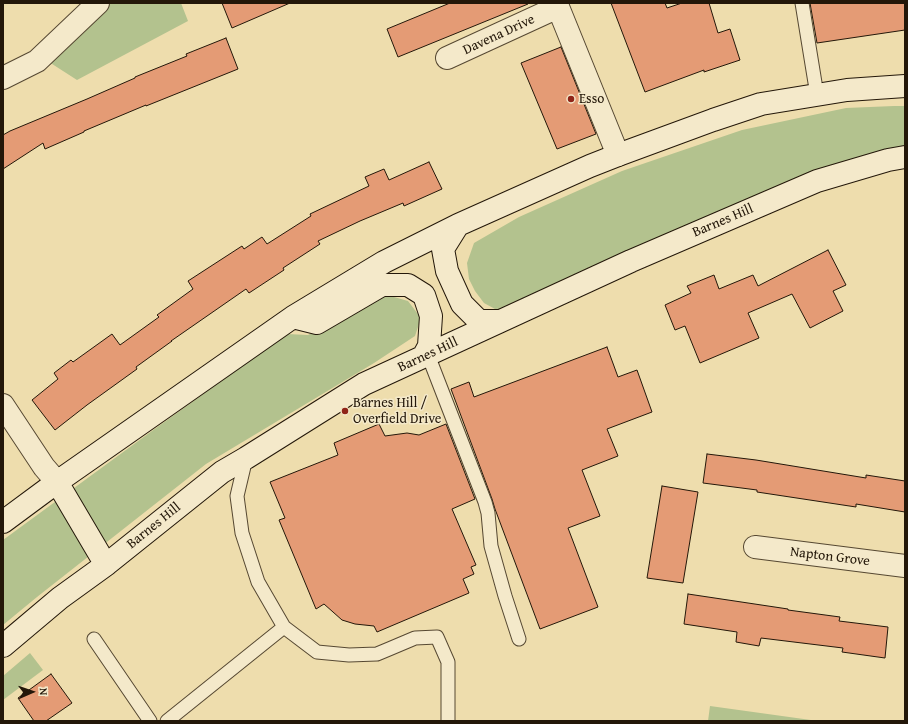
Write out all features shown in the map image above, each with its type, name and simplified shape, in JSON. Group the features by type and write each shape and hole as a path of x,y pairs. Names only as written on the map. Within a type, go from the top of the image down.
{"main road":[{"path":"3,78 37,61 98,3"},
{"name":"Davena Drive","path":"447,58 557,5 618,155"},
{"path":"3,522 56,482 293,317 384,262 458,225 590,166 713,120 761,104 847,90 905,86"},
{"name":"Barnes Hill","path":"3,646 60,598 107,564 222,472 364,384 631,260 817,181 888,160 905,157"},
{"path":"458,225 443,249 446,271 462,304 479,321 500,321"},
{"path":"293,317 317,323 382,285 408,285 424,295 431,316 429,346 426,356"},
{"path":"3,405 44,467 56,482 107,564"},
{"name":"Napton Grove","path":"755,547 905,566"}],"lane":[{"path":"802,3 817,95"},
{"path":"426,356 485,502 488,513 491,546 519,639"},
{"path":"246,458 238,496 242,533 258,582 284,626 318,652 349,656 377,654 414,638 437,637 448,662 448,721"},
{"path":"167,721 284,626"},
{"path":"94,639 150,721"}],"green space":[{"path":"108,3 181,3 188,21 77,80 49,62"},
{"path":"905,106 905,149 504,309 495,309 484,303 475,291 469,279 467,263 474,243 519,217 622,171 742,130 846,108"},
{"path":"387,295 408,301 421,318 415,336 374,363 206,464 3,625 3,540 287,334 308,335"},
{"path":"30,653 43,670 3,700 3,676"},
{"path":"710,706 818,721 708,721"}],"building":[{"path":"222,3 290,3 232,28"},
{"path":"450,3 528,4 398,57 387,29"},
{"path":"611,3 665,3 667,8 682,3 709,3 718,33 730,29 740,60 704,72 704,70 645,92"},
{"path":"810,3 905,3 905,30 817,43"},
{"path":"226,38 238,69 146,105 45,149 43,143 3,169 3,135 135,77 187,56 186,54"},
{"path":"561,47 596,134 557,149 521,63"},
{"path":"429,162 442,189 404,206 403,203 360,221 318,241 320,244 283,268 284,270 249,293 246,289 171,341 136,367 137,369 55,430 32,400 58,379 54,373 71,360 73,362 112,334 120,345 159,317 157,315 193,289 188,281 242,246 244,249 262,237 267,244 311,216 310,214 369,186 365,177 384,169 389,180"},
{"path":"828,250 846,285 833,291 843,311 810,328 792,294 748,313 759,338 700,363 685,326 675,330 665,305 691,293 687,286 714,275 719,289 753,275 758,286"},
{"path":"607,347 618,377 637,370 652,412 607,429 618,456 582,470 600,516 568,528 598,607 540,629 451,389 469,382 474,397"},
{"path":"379,424 385,436 407,433 419,435 446,424 475,499 452,509 476,565 471,567 474,574 463,579 469,593 377,632 374,626 355,624 342,620 324,604 316,609 279,520 285,518 270,482 338,455 334,443"},
{"path":"707,454 756,460 866,478 866,475 905,481 905,512 856,504 856,507 757,492 757,490 703,483"},
{"path":"662,486 698,492 683,583 647,578"},
{"path":"688,594 840,617 839,621 888,627 885,658 842,652 843,648 761,638 759,646 736,642 737,632 684,624"},
{"path":"51,674 72,703 46,721 34,721 18,698"}],"place":[{"name":"Esso","path":"571,99"},
{"name":"Barnes Hill / Overfield Drive","path":"345,411"}]}
